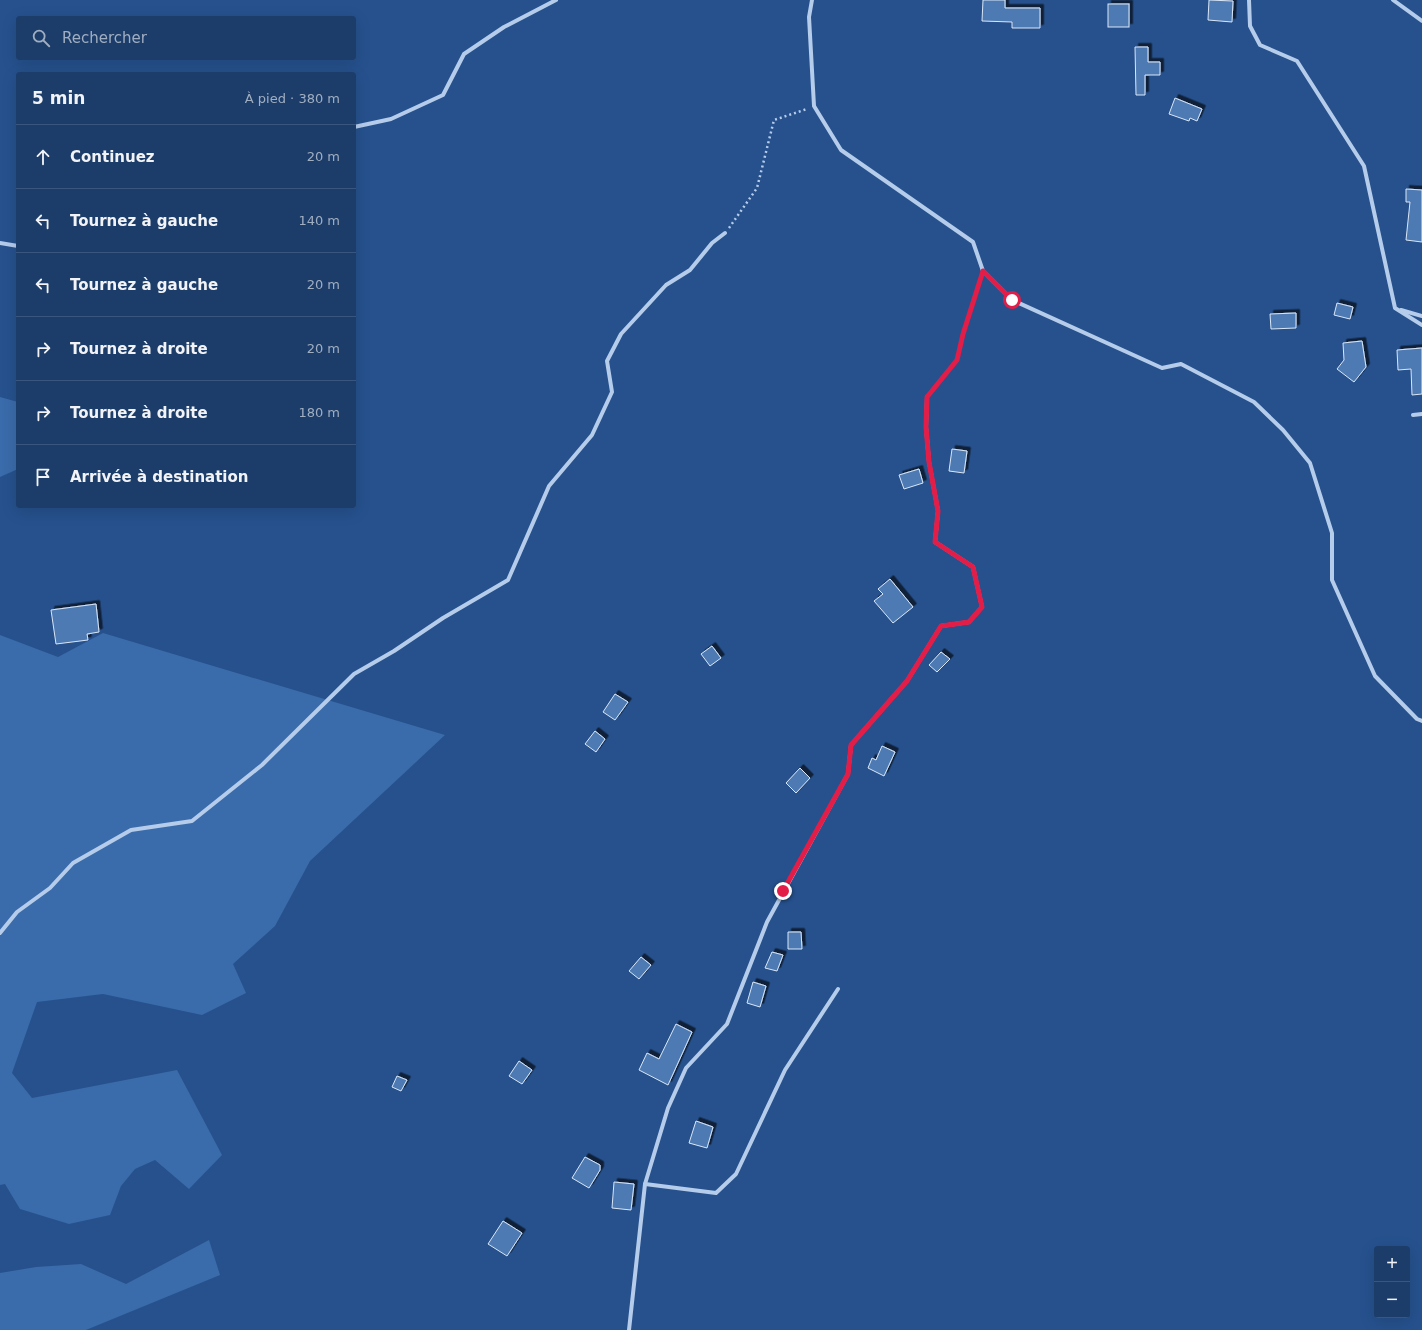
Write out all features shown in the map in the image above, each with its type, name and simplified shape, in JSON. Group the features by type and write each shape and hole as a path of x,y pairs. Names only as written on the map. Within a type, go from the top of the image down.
{"street":[{"path":"356,127 391,119 443,95 464,54 504,27 556,0"},
{"path":"812,0 808,17 814,106 841,150 973,242 983,271 1012,300 1162,368 1181,364 1254,402 1283,430 1310,464 1332,533 1332,580 1374,676 1417,719 1422,721"},
{"path":"1249,0 1250,26 1260,45 1297,62 1364,166 1395,308 1422,325"},
{"path":"1393,0 1422,21"},
{"path":"0,933 17,912 50,888 73,863 131,830 192,821 262,765 354,674 394,651 443,618 508,580 549,486 592,435 612,392 607,361 621,334 666,285 690,270 712,243 726,233"},
{"path":"0,243 16,246"},
{"path":"1395,308 1422,316"},
{"path":"629,1330 645,1184 668,1108 686,1068 726,1024 767,922 848,774 851,745 907,681 941,626 969,622 982,607 973,567 935,542 938,511 928,448 926,427 927,397"},
{"path":"1413,415 1422,414"},
{"path":"645,1184 716,1193 736,1174 785,1070 838,989"}],"path":[{"path":"726,233 757,188 774,120 814,106"},
{"path":"927,397 957,360 963,334 983,271"}],"shaded area":[{"path":"0,397 16,401 16,470 0,477"},
{"path":"103,633 445,735 310,861 275,926 233,964 246,993 202,1015 103,994 37,1002 12,1073 32,1098 177,1070 222,1155 189,1189 155,1160 135,1169 121,1186 110,1215 69,1224 20,1209 5,1184 0,1185 0,635 58,657"},
{"path":"209,1240 220,1275 86,1330 0,1330 0,1273 36,1267 81,1264 126,1284"}],"building":[{"path":"983,0 1005,0 1005,8 1040,8 1040,28 1012,28 1012,22 982,21"},
{"path":"1209,0 1233,1 1232,22 1208,20"},
{"path":"1108,4 1129,4 1129,27 1108,27"},
{"path":"1135,47 1148,47 1148,62 1160,62 1160,75 1145,75 1145,95 1136,95"},
{"path":"1175,98 1202,109 1197,121 1190,118 1189,121 1169,114"},
{"path":"1406,189 1422,190 1422,242 1406,240 1410,202 1406,202"},
{"path":"1337,303 1353,307 1350,319 1334,315"},
{"path":"1296,313 1296,328 1271,329 1270,314"},
{"path":"1362,341 1366,367 1354,382 1337,369 1344,360 1343,343"},
{"path":"1422,348 1422,394 1412,395 1411,369 1398,370 1397,350"},
{"path":"952,449 967,451 964,473 949,471"},
{"path":"919,469 923,483 904,489 899,475"},
{"path":"890,579 913,607 893,623 874,601 883,594 878,589"},
{"path":"96,604 99,632 87,634 88,640 56,644 51,610"},
{"path":"712,646 721,658 710,666 701,654"},
{"path":"941,652 950,659 937,672 929,665"},
{"path":"615,694 628,702 615,720 603,712"},
{"path":"595,731 605,739 596,752 585,744"},
{"path":"882,746 895,752 884,776 868,768 872,758 876,760"},
{"path":"800,768 810,778 796,793 786,783"},
{"path":"788,932 801,932 802,949 788,949"},
{"path":"772,952 783,955 777,971 765,968"},
{"path":"641,957 651,965 639,979 629,971"},
{"path":"753,982 766,986 760,1007 747,1003"},
{"path":"676,1024 692,1032 668,1085 639,1070 647,1053 659,1059"},
{"path":"519,1061 532,1070 522,1084 509,1076"},
{"path":"397,1076 407,1080 401,1091 392,1087"},
{"path":"696,1121 713,1127 707,1148 689,1143"},
{"path":"585,1157 600,1165 600,1170 589,1188 572,1178"},
{"path":"614,1182 634,1184 631,1210 612,1208"},
{"path":"503,1221 522,1233 507,1256 488,1244"}],"route":[{"path":"783,891 848,774 851,745 907,681 941,626 969,622 982,607 973,567 935,542 938,511 929,462 926,427 927,397 957,360 963,334 983,271 1012,300"}]}
